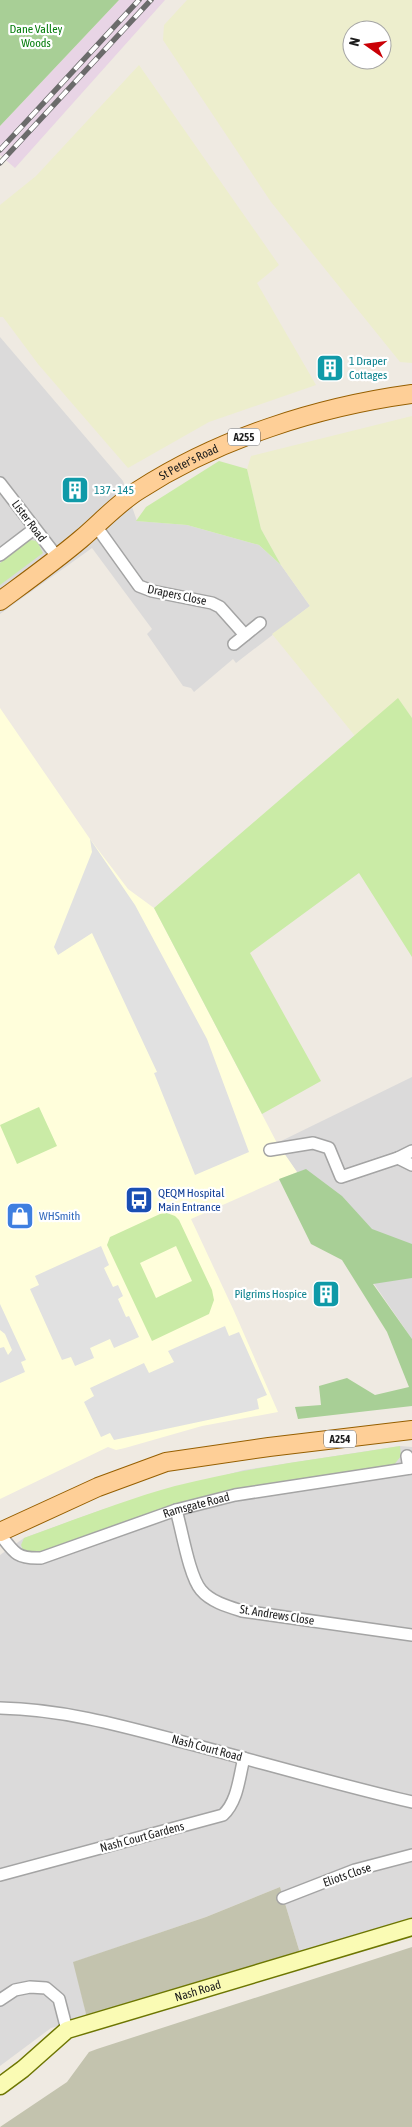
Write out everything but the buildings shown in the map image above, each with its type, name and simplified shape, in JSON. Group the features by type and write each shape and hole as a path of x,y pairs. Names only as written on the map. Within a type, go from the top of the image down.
{"main road":[{"name":"St Peter's Road","path":"0,601 58,558 137,491 180,466 247,436 278,425 342,408 412,394"},
{"name":"Ramsgate Road","path":"0,1533 98,1487 166,1462 269,1447 412,1430"}],"street":[{"name":"Lister Road","path":"0,483 58,558"},
{"name":"Drapers Close","path":"96,526 139,586 152,591 212,603 228,615 245,635"},
{"path":"0,555 34,529"},
{"path":"234,644 260,623"},
{"path":"270,1150 313,1144 329,1148 341,1177 398,1158 412,1151"},
{"path":"398,1158 412,1165"},
{"name":"Ramsgate Road","path":"0,1533 14,1554 27,1559 41,1558 176,1510 235,1495 410,1468 407,1456"},
{"name":"St. Andrews Close","path":"176,1510 195,1580 202,1591 219,1603 242,1611 412,1635"},
{"name":"Nash Court Road","path":"0,1708 26,1708 69,1714 412,1802"},
{"name":"Nash Court Gardens","path":"0,1875 223,1815 230,1808 234,1798 244,1758"},
{"name":"Eliots Close","path":"283,1898 355,1870 412,1855"},
{"name":"Nash Road","path":"0,2086 67,2030 412,1927"},
{"path":"0,2000 15,1990 30,1987 46,1988 59,1999 67,2030"}],"shaded area":[{"path":"119,0 165,0 15,168 0,155 0,126"},
{"path":"187,0 412,0 412,363 400,362 271,202 163,40 164,25"},
{"path":"139,65 279,265 257,283 316,385 209,422 128,468 38,364 3,317 0,317 0,205 36,176"},
{"path":"0,337 123,481 137,521 187,525 259,545 281,565 310,606 236,663 233,659 194,692 191,688 183,686 147,634 152,629 92,548 0,614"},
{"path":"412,416 412,718 398,699 355,736 272,634 310,606 281,565 261,529 247,469 251,456"},
{"path":"0,708 90,839 128,889 154,908 277,1143 297,1172 191,1219 278,1412 202,1426 116,1450 108,1447 0,1499"},
{"path":"90,839 135,905 207,1039 249,1152 195,1175 154,1073 157,1072 92,933 58,955 54,947 92,852"},
{"path":"412,1077 412,1339 277,1143"},
{"path":"101,1246 109,1265 104,1268 113,1287 118,1285 123,1296 118,1299 126,1317 129,1316 139,1337 114,1348 110,1339 90,1348 94,1358 75,1366 71,1357 62,1360 30,1289 39,1285 35,1276"},
{"path":"0,1304 26,1360 21,1362 25,1372 0,1383 0,1348 4,1347 8,1355 12,1350 5,1334 0,1330"},
{"path":"225,1326 229,1336 239,1332 267,1395 257,1399 259,1409 114,1440 110,1433 101,1437 84,1402 94,1396 90,1388 144,1363 149,1373 174,1362 168,1351"},
{"path":"400,1446 412,1447 412,1920 300,1953 280,1887 206,1917 74,1962 87,2018 51,2028 0,2066 0,1555 24,1538 104,1509 244,1470"},
{"path":"280,1887 300,1953 87,2018 73,1962 206,1917"},
{"path":"412,1947 412,2127 0,2127 67,2082 89,2052"}],"green space":[{"name":"Dane Valley Woods","path":"0,0 119,0 0,126"},
{"path":"219,461 247,469 261,529 281,565 259,545 187,525 136,521 146,507"},
{"path":"30,540 37,541 43,553 0,585 0,563"},
{"path":"398,698 412,718 412,957 359,873 250,953 321,1081 262,1114 154,908"},
{"path":"39,1107 57,1146 17,1164 0,1125"},
{"path":"306,1169 342,1196 372,1229 412,1244 412,1278 373,1284 412,1339 412,1406 298,1419 295,1407 321,1405 319,1386 347,1378 375,1395 409,1387 387,1332 342,1260 311,1244 279,1179"},
{"path":"167,1213 179,1220 212,1290 214,1300 209,1314 152,1341 107,1245 110,1237 160,1214","holes":["176,1246 192,1281 156,1298 140,1263"]},
{"path":"400,1446 401,1456 393,1466 176,1505 103,1529 38,1556 25,1555 21,1545 24,1538 118,1504 175,1486 259,1468"}],"railway":[{"path":"0,150 139,0"},
{"path":"0,163 151,0"}],"place":[{"name":"1 Draper Cottages","path":"330,368"},
{"name":"137 - 145","path":"75,490"},
{"name":"QEQM Hospital Main Entrance","path":"139,1200"},
{"name":"WHSmith","path":"20,1216"},
{"name":"Pilgrims Hospice","path":"326,1294"}]}
